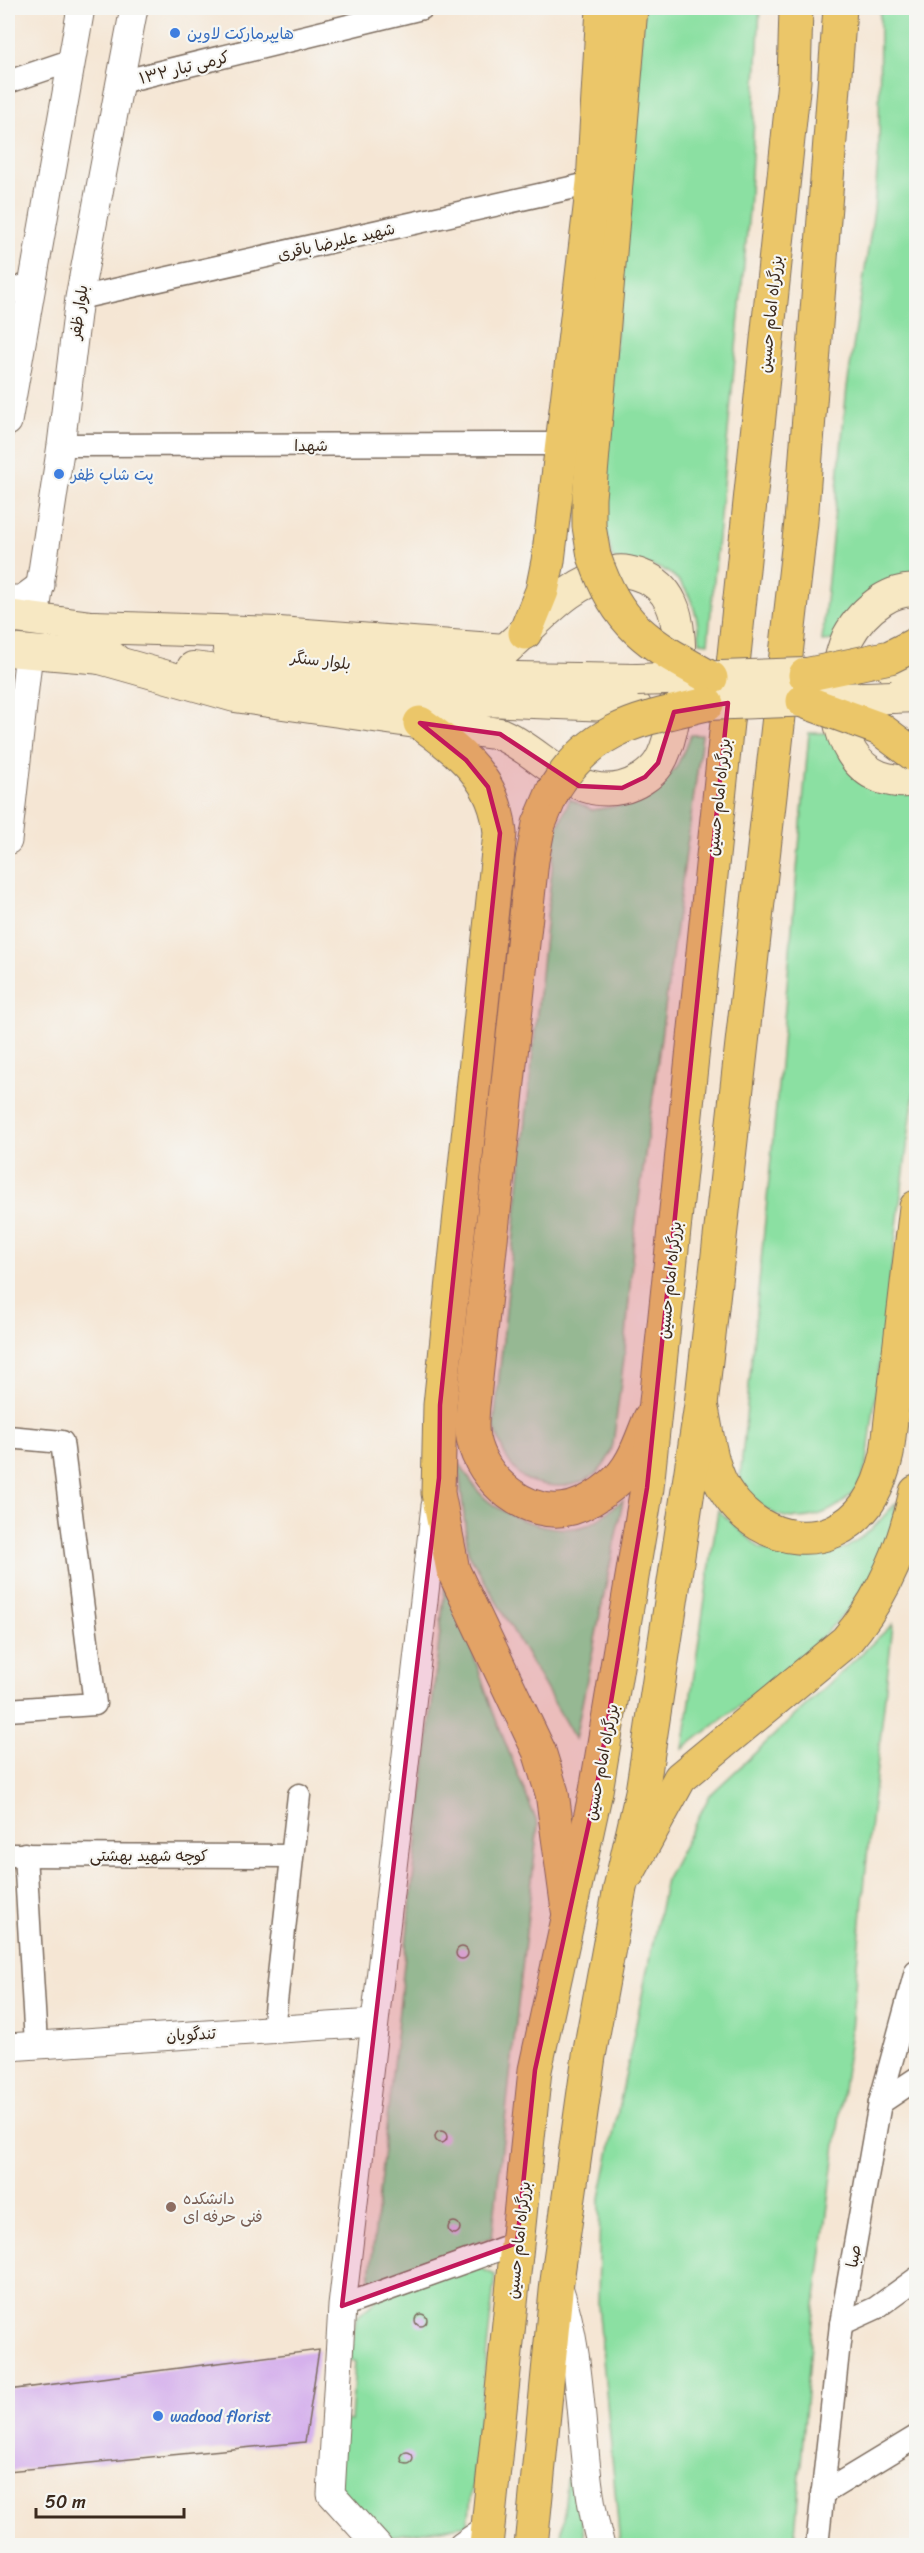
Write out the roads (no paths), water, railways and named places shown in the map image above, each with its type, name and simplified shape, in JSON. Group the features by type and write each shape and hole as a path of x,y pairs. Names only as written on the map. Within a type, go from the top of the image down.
{"main road":[{"path":"525,633 537,607 546,577 593,183 603,8"},
{"path":"631,8 589,498 589,526 594,556 604,584 627,620 709,691 607,735 592,744 576,759 544,807 532,860 473,1406 474,1440 483,1465 496,1483 511,1494 529,1505 550,1510 572,1508 594,1498 613,1484 630,1465 656,1405"},
{"name":"بزرگراه امام حسین","path":"479,2540 517,2242 535,2070 597,1791 647,1488 794,81 796,8"},
{"path":"531,2546 557,2281 589,2056 620,1888 642,1792 701,1405 801,522 840,8"},
{"path":"617,571 636,574 652,580 664,591 672,605 678,624 677,694 670,737 658,763 645,777 622,788 601,789 579,786 514,740 500,734 235,696 94,641 279,633 505,650 565,596 585,583 617,571"},
{"path":"916,591 899,592 887,597 862,616 844,647 837,689 840,721 856,759 876,775 886,779 900,781 916,779"},
{"name":"بلوار سنگر","path":"21,617 94,641"},
{"name":"بلوار سنگر","path":"18,651 94,641 270,654 464,677 636,693 904,683"},
{"path":"804,688 890,657 916,644"},
{"path":"804,688 880,729 916,756"},
{"path":"420,723 466,760 488,787 497,807 500,833 440,1405 438,1493 453,1570 539,1750 552,1793 570,1918"},
{"path":"701,1405 712,1460 727,1494 742,1513 757,1525 775,1534 791,1538 812,1537 832,1531 852,1519 865,1506 876,1489 886,1454 916,1206"},
{"path":"620,1888 680,1778 846,1641 865,1619 900,1552 916,1492"}],"street":[{"path":"8,422 20,287 73,60 81,8"},
{"name":"بلوار ظفر","path":"21,617 41,585 79,298 134,8"},
{"name":"کرمی تبار ۱۳۲","path":"120,82 422,8"},
{"path":"8,82 73,60"},
{"name":"شهید علیرضا باقری","path":"79,298 593,183"},
{"name":"شهدا","path":"61,445 561,444"},
{"path":"8,599 22,599 41,585"},
{"path":"8,841 18,651"},
{"path":"8,1437 62,1442 95,1704 8,1710"},
{"path":"378,2546 331,2494 342,2307 439,1478"},
{"path":"273,2029 299,1795"},
{"path":"16,1855 36,2044"},
{"name":"کوچه شهید بهشتی","path":"16,1855 291,1856"},
{"name":"صبا","path":"816,2546 841,2324 880,2103 916,1971"},
{"name":"تندگویان","path":"8,2047 374,2023"},
{"path":"880,2103 916,2079"},
{"path":"342,2307 517,2242"},
{"path":"841,2324 876,2308 916,2279"},
{"path":"557,2281 569,2314 588,2466 601,2546"},
{"path":"822,2494 916,2437"}],"place":[{"name":"هایپرمارکت لاوین","path":"175,33"},
{"name":"پت شاپ ظفر","path":"59,474"},
{"name":"دانشکده فنی حرفه ای","path":"171,2207"},
{"name":"wadood florist","path":"158,2416"}]}
